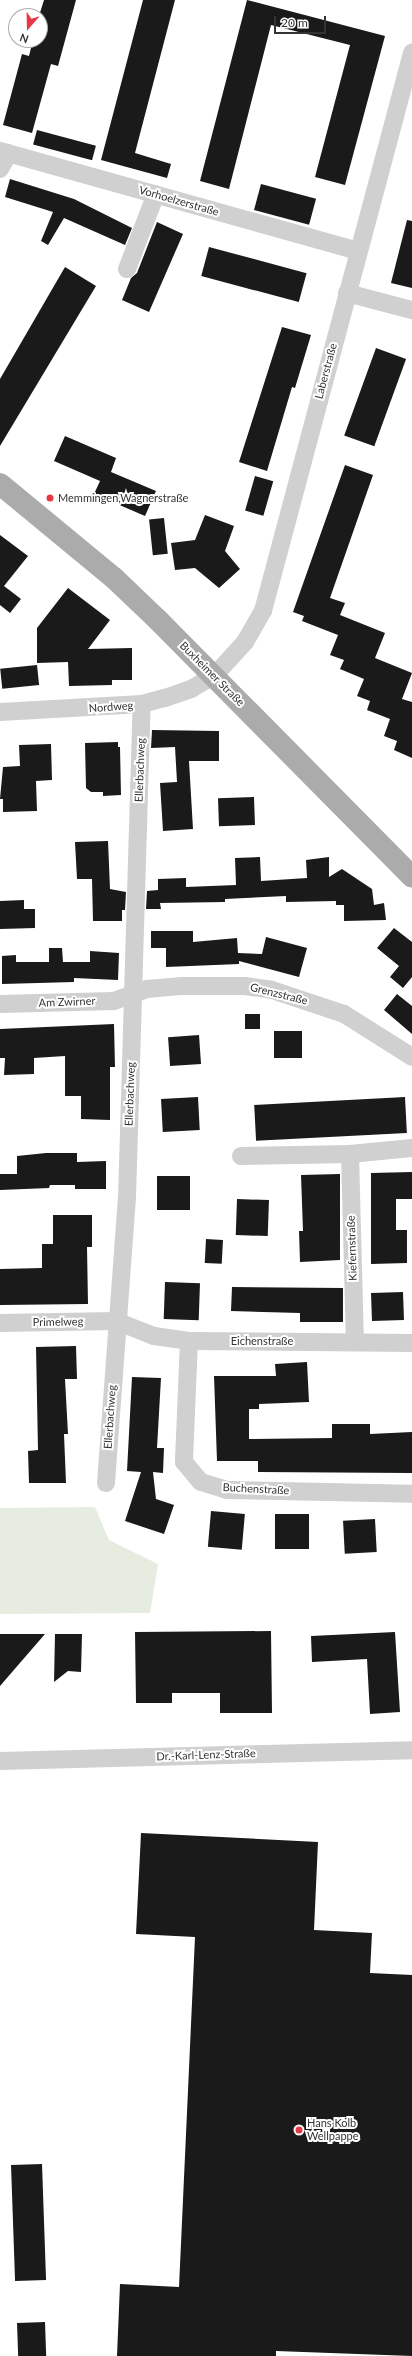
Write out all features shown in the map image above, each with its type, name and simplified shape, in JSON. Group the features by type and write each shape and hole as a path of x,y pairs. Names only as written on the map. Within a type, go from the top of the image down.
{"main road":[{"name":"Buxheimer Straße","path":"0,484 114,578 215,675 412,877"}],"street":[{"name":"Laberstraße","path":"215,675 235,655 263,611 346,293 412,53"},
{"name":"Vorhoelzerstraße","path":"5,152 358,251"},
{"path":"0,169 5,152"},
{"path":"127,269 156,194"},
{"path":"346,293 412,310"},
{"name":"Nordweg","path":"0,712 142,704 191,688 215,675"},
{"name":"Ellerbachweg","path":"106,1483 116,1321 127,1198 132,993 142,704"},
{"name":"Grenzstraße","path":"132,993 180,986 245,986 272,990 344,1014 412,1057"},
{"name":"Am Zwirner","path":"0,1004 114,1001 132,993"},
{"path":"241,1156 350,1154 412,1148"},
{"name":"Kiefernstraße","path":"350,1154 355,1342"},
{"name":"Primelweg","path":"0,1323 116,1321"},
{"name":"Eichenstraße","path":"116,1321 154,1336 189,1341 412,1343"},
{"name":"Buchenstraße","path":"189,1341 184,1462 201,1482 227,1490 412,1494"},
{"name":"Dr.-Karl-Lenz-Straße","path":"0,1761 412,1750"}],"shaded area":[{"path":"95,1507 109,1540 158,1564 150,1613 0,1614 0,1508"}],"building":[{"path":"44,0 76,0 58,66 51,64 32,133 3,125 22,54 29,56 31,48 48,48 48,8 42,8"},
{"path":"143,0 175,0 135,153 171,164 167,178 101,160"},
{"path":"247,0 385,36 345,185 315,177 350,45 271,25 229,189 200,181"},
{"path":"37,130 96,146 92,160 33,144"},
{"path":"10,179 74,199 132,228 125,245 64,218 48,245 41,241 53,212 5,197"},
{"path":"261,184 316,199 309,225 254,210"},
{"path":"407,220 412,221 412,288 391,283"},
{"path":"157,222 183,234 149,312 122,300 131,278 137,273"},
{"path":"209,247 307,273 299,302 201,276"},
{"path":"65,267 96,286 0,446 0,379"},
{"path":"282,327 311,335 295,388 292,387 267,471 239,462"},
{"path":"376,348 406,359 374,446 344,435"},
{"path":"65,436 116,458 111,472 156,491 145,516 94,494 100,481 54,461"},
{"path":"345,465 373,475 330,598 345,603 340,615 385,633 375,658 412,673 402,699 412,702 412,758 394,750 397,741 384,736 390,719 367,710 370,701 357,696 364,679 340,669 344,660 330,655 338,635 302,621 304,616 293,612"},
{"path":"255,476 273,481 263,516 245,511"},
{"path":"205,515 234,526 225,551 240,569 219,588 195,568 175,570 171,543 195,540"},
{"path":"164,518 168,554 153,555 149,520"},
{"path":"0,535 28,556 4,586 21,599 10,613 0,605"},
{"path":"68,588 110,620 88,649 132,648 132,680 112,680 112,685 69,686 68,662 37,663 37,628"},
{"path":"37,665 39,685 2,689 0,669"},
{"path":"152,730 219,731 219,761 189,761 193,829 163,831 160,783 177,782 175,747 151,748"},
{"path":"118,742 118,747 120,747 121,795 103,796 103,792 91,792 86,788 85,743"},
{"path":"51,744 52,780 36,781 37,811 3,812 3,799 0,799 3,767 20,766 19,745"},
{"path":"254,797 255,825 219,826 218,798"},
{"path":"108,841 110,889 126,892 125,910 122,910 122,921 93,921 92,879 77,879 75,842"},
{"path":"260,857 261,881 307,878 306,860 329,857 329,877 342,869 372,889 374,905 384,903 386,920 344,921 344,905 336,905 336,901 286,902 286,896 225,899 225,902 160,903 161,909 146,909 147,891 158,890 158,879 186,878 186,887 236,885 235,858"},
{"path":"24,900 24,909 35,909 35,928 0,929 0,901"},
{"path":"394,928 412,942 412,977 403,988 390,977 399,966 377,948"},
{"path":"151,931 193,931 193,942 237,938 238,953 262,954 266,937 307,948 299,977 239,961 239,964 166,967 166,948 151,948"},
{"path":"49,948 62,948 63,962 90,962 90,951 119,953 118,980 74,978 74,982 2,984 2,956 16,955 16,962 49,962"},
{"path":"397,994 412,1006 412,1034 384,1010"},
{"path":"245,1014 260,1014 260,1029 245,1029"},
{"path":"114,1024 115,1067 110,1067 110,1120 81,1119 81,1096 65,1096 65,1056 34,1058 34,1074 4,1075 5,1058 0,1058 0,1029"},
{"path":"274,1031 302,1031 302,1058 274,1058"},
{"path":"199,1035 201,1064 170,1066 168,1037"},
{"path":"198,1097 200,1130 163,1132 161,1099"},
{"path":"405,1097 407,1133 256,1141 254,1105"},
{"path":"46,1153 77,1153 77,1162 106,1161 106,1189 75,1189 75,1185 50,1185 49,1188 0,1190 0,1174 17,1174 17,1156"},
{"path":"412,1172 412,1199 396,1199 396,1230 407,1230 407,1263 371,1264 371,1173"},
{"path":"340,1174 340,1260 300,1262 299,1231 303,1231 301,1175"},
{"path":"157,1176 190,1176 190,1210 157,1210"},
{"path":"237,1199 269,1200 268,1236 236,1235"},
{"path":"53,1215 92,1215 92,1247 87,1247 88,1304 0,1305 0,1269 42,1268 42,1244 53,1244"},
{"path":"206,1239 223,1240 222,1264 205,1263"},
{"path":"165,1282 200,1283 199,1320 164,1319"},
{"path":"232,1287 343,1288 343,1322 300,1322 300,1313 231,1311"},
{"path":"403,1292 404,1320 372,1321 371,1293"},
{"path":"76,1346 77,1379 65,1379 68,1434 64,1434 66,1483 29,1483 28,1451 38,1450 36,1347"},
{"path":"307,1362 309,1402 259,1404 259,1409 249,1409 249,1439 332,1438 332,1424 370,1424 370,1434 412,1432 412,1473 258,1472 258,1461 217,1461 214,1376 276,1376 275,1364"},
{"path":"132,1377 161,1378 157,1448 164,1448 163,1473 153,1472 156,1499 174,1505 164,1534 125,1521 141,1472 127,1471"},
{"path":"211,1511 245,1514 242,1550 208,1547"},
{"path":"275,1514 309,1514 309,1549 275,1549"},
{"path":"375,1519 377,1552 345,1554 343,1521"},
{"path":"271,1631 272,1713 220,1713 220,1693 172,1693 172,1703 136,1703 135,1632"},
{"path":"395,1632 400,1712 370,1714 367,1659 312,1662 311,1636"},
{"path":"0,1634 45,1634 0,1686"},
{"path":"55,1634 82,1634 81,1672 68,1671 54,1682"},
{"name":"Hans Kolb Wellpappe","path":"141,1833 318,1842 314,1930 372,1933 370,1973 412,1975 412,2356 276,2351 276,2356 117,2356 120,2284 179,2287 195,1937 136,1934"},
{"path":"42,2164 46,2280 15,2281 11,2165"},
{"path":"45,2322 46,2356 18,2356 17,2323"}],"place":[{"name":"Memmingen,Wagnerstraße","path":"50,498"},
{"name":"Hans Kolb Wellpappe","path":"299,2130"}]}
